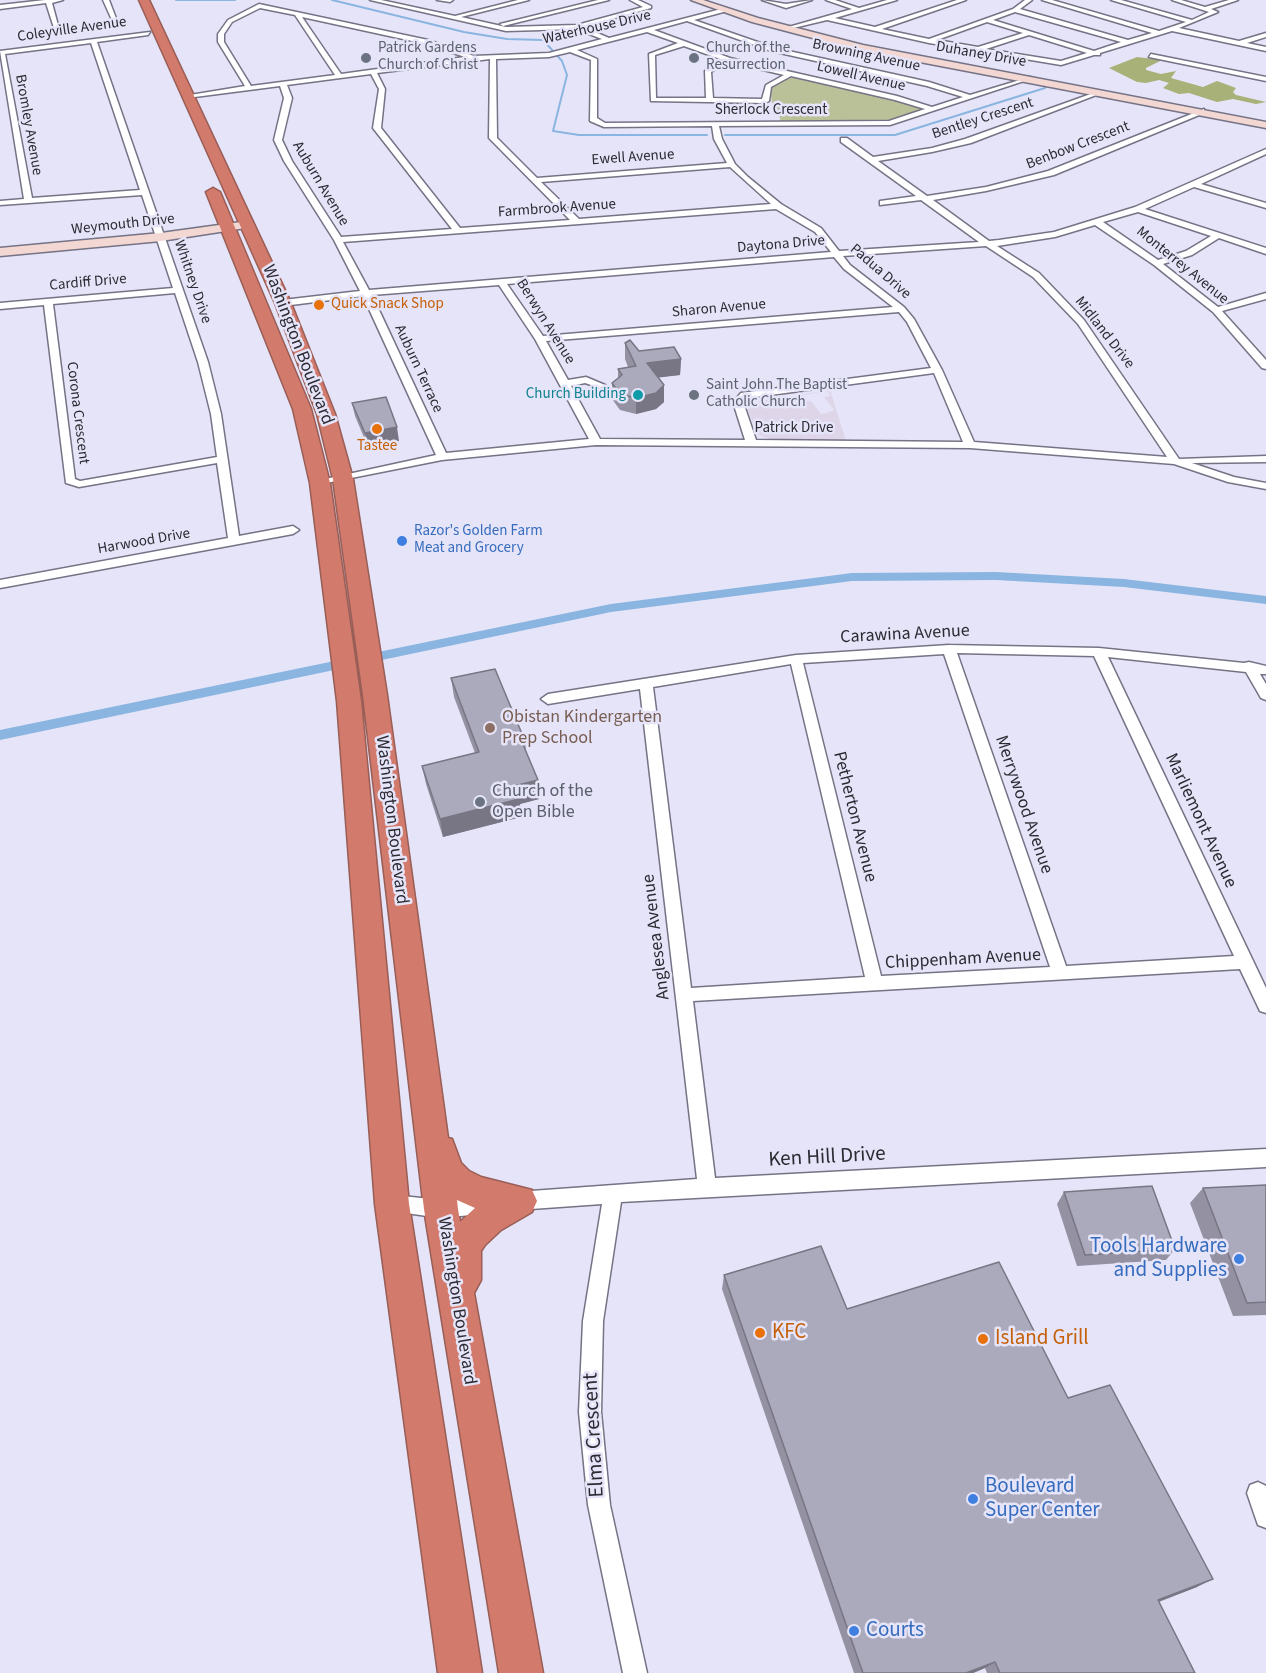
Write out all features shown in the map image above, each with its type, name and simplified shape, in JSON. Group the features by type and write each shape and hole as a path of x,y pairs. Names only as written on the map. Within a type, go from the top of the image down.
{"highway":[{"path":"133,0 171,92"},
{"name":"Washington Boulevard","path":"144,0 283,303 326,414 343,479 367,636 362,698 392,1204 460,1673"},
{"name":"Washington Boulevard","path":"206,176 302,409 320,483 340,641 362,698 427,1101 459,1327 521,1673"},
{"path":"427,1101 437,1126 441,1157 447,1172 457,1182 486,1195 520,1201"},
{"path":"459,1327 464,1246 473,1233 489,1218 520,1201"}],"street":[{"path":"0,7 60,0"},
{"path":"106,0 115,20"},
{"path":"373,0 493,26 525,30 577,27 649,7 633,0"},
{"path":"440,0 450,0"},
{"path":"453,17 526,0"},
{"path":"493,26 606,0"},
{"name":"Duhaney Drive","path":"695,0 787,29 899,55 1266,125"},
{"path":"765,0 786,6 809,0"},
{"path":"829,0 860,10"},
{"path":"787,29 894,0"},
{"path":"948,0 961,1"},
{"path":"929,41 1016,10 1029,0"},
{"path":"1046,0 1160,33"},
{"path":"1114,0 1192,22"},
{"path":"827,18 872,30 929,41 1061,63 1098,54 1173,29 1215,12 1175,0"},
{"path":"1205,9 1235,0"},
{"path":"48,1 57,28"},
{"path":"872,30 961,1"},
{"path":"249,88 221,42 221,34 230,21 261,6 428,42 476,58"},
{"name":"Waterhouse Drive","path":"187,96 476,58 549,55 725,10"},
{"path":"1016,10 1131,43"},
{"path":"297,14 339,76"},
{"name":"Browning Avenue","path":"689,20 773,50 943,87 970,97"},
{"path":"987,20 1098,54"},
{"path":"577,27 609,40"},
{"path":"1173,29 1266,49"},
{"name":"Lowell Avenue","path":"648,30 728,60 897,98 931,109"},
{"name":"Coleyville Avenue","path":"1,53 148,33"},
{"path":"976,50 1029,33"},
{"path":"1237,44 1266,35"},
{"name":"Whitney Drive","path":"93,40 179,290 214,404 234,541"},
{"path":"683,44 652,54 652,99 765,101 768,86 788,75"},
{"name":"Sherlock Crescent","path":"572,50 594,59 593,119 596,123 604,125 868,125 890,123 1028,78"},
{"name":"Bromley Avenue","path":"1,53 28,201"},
{"path":"1151,56 1266,79"},
{"path":"493,57 493,138 576,221"},
{"path":"710,101 708,71 728,60"},
{"path":"373,72 382,89 377,128 457,230"},
{"name":"Auburn Avenue","path":"283,84 288,98 278,140 288,161 338,240 366,293"},
{"name":"Bentley Crescent","path":"871,160 959,144 1101,92"},
{"name":"Benbow Crescent","path":"883,203 986,189 1051,173 1201,111"},
{"name":"Padua Drive","path":"715,124 718,139 732,165 757,190 778,206 818,230 836,254 860,278 901,309 911,321 937,370 970,445"},
{"name":"Midland Drive","path":"844,140 988,244 1036,275 1081,322 1175,461"},
{"name":"Daytona Drive","path":"283,303 366,293 836,254 988,244 1055,234 1098,223 1138,209 1266,151"},
{"path":"1253,156 1266,160"},
{"name":"Ewell Avenue","path":"536,180 732,165"},
{"path":"1194,184 1266,206"},
{"path":"0,203 145,192"},
{"name":"Farmbrook Avenue","path":"338,240 778,206"},
{"path":"1138,209 1266,251"},
{"name":"Monterrey Avenue","path":"1098,223 1157,263 1216,310 1266,366"},
{"name":"Weymouth Drive","path":"0,252 161,237 248,225"},
{"path":"1157,263 1189,254 1219,235"},
{"name":"Berwyn Avenue","path":"502,282 540,339 596,442"},
{"name":"Cardiff Drive","path":"0,306 179,290"},
{"name":"Auburn Terrace","path":"366,293 442,457"},
{"path":"1216,310 1266,296"},
{"name":"Corona Crescent","path":"48,302 70,481 79,484 222,459"},
{"name":"Sharon Avenue","path":"540,339 901,309"},
{"path":"752,444 738,402 745,394 937,370"},
{"path":"565,384 586,380 600,385"},
{"name":"Patrick Drive","path":"320,483 442,457 596,442 970,445 1175,461 1232,480 1266,486"},
{"path":"1175,461 1266,459"},
{"name":"Harwood Drive","path":"0,584 293,530"},
{"name":"Carawina Avenue","path":"548,699 796,659 949,649 1099,652 1249,666 1266,670"},
{"name":"Merrywood Avenue","path":"949,649 1061,974"},
{"name":"Marliemont Avenue","path":"1099,652 1265,1003"},
{"name":"Petherton Avenue","path":"796,659 874,985"},
{"path":"1249,666 1266,694"},
{"name":"Anglesea Avenue","path":"646,683 707,1187"},
{"name":"Chippenham Avenue","path":"684,995 1245,962"},
{"name":"Ken Hill Drive","path":"392,1204 441,1209 707,1187 1266,1158"},
{"name":"Elma Crescent","path":"613,1195 593,1321 590,1412 599,1505 635,1673"},
{"path":"1258,1493 1266,1517"}],"shaded area":[{"path":"830,390 846,441 774,440 758,435 747,408 754,402","holes":["827,391 831,396 824,397 834,410 821,414 811,401 773,407 768,401"]}],"green space":[{"path":"1137,57 1162,60 1146,70 1161,74 1176,71 1171,78 1203,87 1217,81 1236,88 1233,92 1236,95 1266,102 1256,104 1233,99 1217,102 1189,93 1179,94 1163,88 1169,83 1159,80 1146,83 1137,82 1109,68"},
{"path":"795,77 909,103 922,110 889,121 781,122 776,104 772,103 770,89 785,79"}],"building":[{"path":"630,340 639,351 674,347 681,359 647,363 664,385 656,393 636,398 620,394 612,383 622,375 618,369 636,366 625,343"},
{"path":"386,397 397,427 365,433 352,403"},
{"path":"495,669 525,741 522,742 538,780 514,786 519,799 440,819 422,766 479,752 451,678"},
{"name":"Tools Hardware and Supplies","path":"1266,1185 1266,1302 1247,1303 1203,1188"},
{"path":"1152,1186 1175,1249 1085,1255 1064,1192"},
{"name":"Boulevard Super Center","path":"821,1246 847,1309 999,1262 1068,1398 1110,1385 1213,1579 1158,1600 1195,1673 1000,1673 995,1662 966,1673 863,1673 724,1275"}],"waterway":[{"path":"176,0 235,0"},
{"path":"332,0 464,32 507,39 543,40 562,61 567,75 553,131 579,135 707,135"},
{"path":"725,135 895,135 1045,88"},
{"path":"0,735 611,608 852,577 996,576 1124,583 1266,600"}],"place":[{"name":"Patrick Gardens Church of Christ","path":"366,58"},
{"name":"Church of the Resurrection","path":"694,58"},
{"name":"Quick Snack Shop","path":"319,305"},
{"name":"Church Building","path":"638,395"},
{"name":"Saint John The Baptist Catholic Church","path":"694,395"},
{"name":"Tastee","path":"377,429"},
{"name":"Razor's Golden Farm Meat and Grocery","path":"402,541"},
{"name":"Obistan Kindergarten Prep School","path":"490,728"},
{"name":"Church of the Open Bible","path":"480,802"},
{"name":"Tools Hardware and Supplies","path":"1239,1259"},
{"name":"KFC","path":"760,1333"},
{"name":"Island Grill","path":"983,1339"},
{"name":"Boulevard Super Center","path":"973,1499"},
{"name":"Courts","path":"854,1631"}]}
